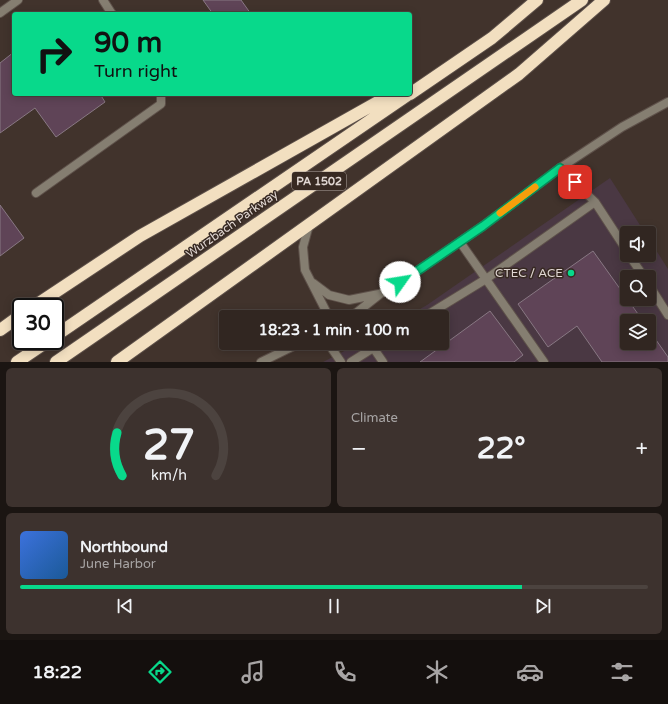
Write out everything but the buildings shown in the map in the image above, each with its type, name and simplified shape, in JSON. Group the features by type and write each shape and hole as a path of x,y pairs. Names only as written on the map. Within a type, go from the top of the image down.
{"highway":[{"name":"Wurzbach Parkway","path":"412,93 492,38 537,0"},
{"name":"Wurzbach Parkway","path":"56,362 582,0"},
{"path":"117,362 519,74 604,0"},
{"path":"412,83 492,38"},
{"path":"47,298 140,236 388,96"},
{"name":"Wurzbach Parkway","path":"64,330 407,96"},
{"path":"0,330 12,321"},
{"path":"17,362 35,350"}],"street":[{"path":"0,13 18,0"},
{"path":"104,0 111,12"},
{"path":"36,193 161,104 161,96"},
{"path":"361,310 380,294 410,276 483,226 560,168 622,127 668,102"},
{"path":"560,168 595,202 620,240"},
{"path":"435,310 486,279 595,202"},
{"path":"309,225 303,247 306,270 326,310"},
{"path":"460,242 544,362"},
{"path":"312,282 329,295 349,300 380,294"},
{"path":"656,296 668,315"},
{"path":"261,362 286,350"},
{"path":"333,350 341,362"},
{"path":"351,362 366,350"},
{"path":"375,350 383,362"}],"shaded area":[{"name":"CTEC / ACE","path":"610,178 641,226 620,226 620,262 656,262 656,250 668,269 668,362 323,362 346,350 449,350 449,310 418,310"}],"slow traffic":[{"path":"500,213 535,187"}],"place":[{"name":"CTEC / ACE","path":"571,273"}],"route":[{"path":"400,282 483,226 560,168 575,182"}]}
